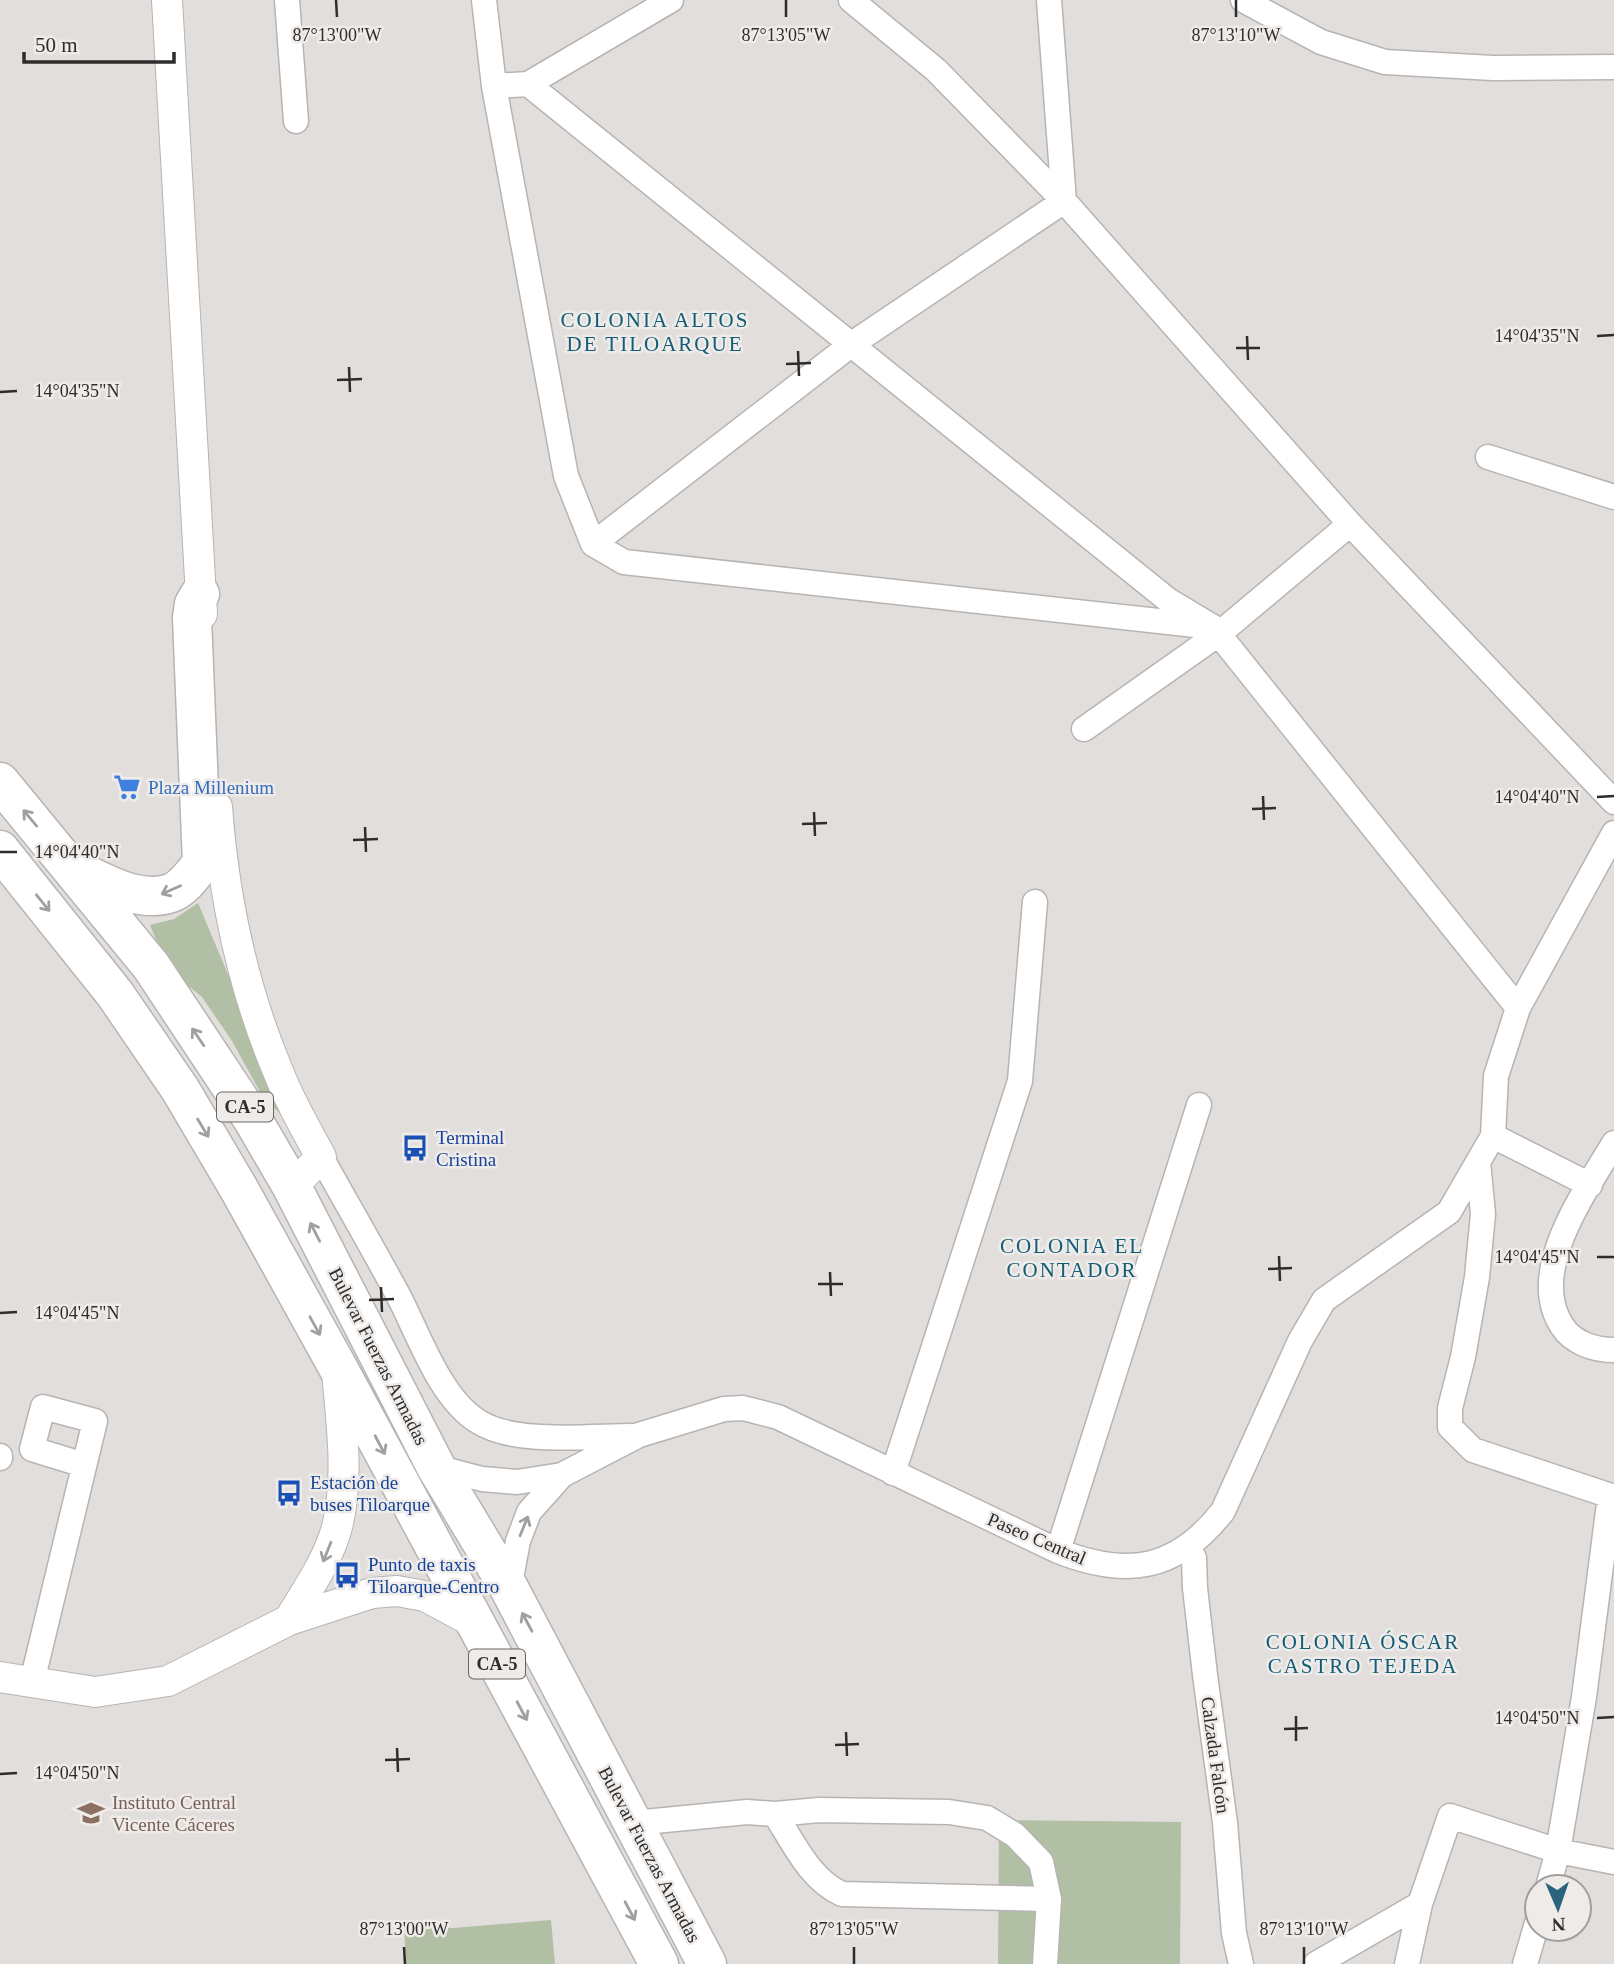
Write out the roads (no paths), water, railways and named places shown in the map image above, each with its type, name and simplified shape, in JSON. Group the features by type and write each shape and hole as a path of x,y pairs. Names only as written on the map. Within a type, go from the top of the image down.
{"highway":[{"path":"71,868 130,893 148,896 172,893 189,880 202,863 192,618 194,604 200,594"},
{"name":"Bulevar Fuerzas Armadas","path":"0,782 151,966 253,1119 292,1187 436,1467 509,1588 707,1964"},
{"name":"Bulevar Fuerzas Armadas","path":"0,850 115,994 180,1088 336,1364 659,1964"}],"street":[{"path":"167,0 195,461 200,594 219,832 238,954 255,1013 280,1078 321,1157 397,1293 445,1387 462,1408 480,1423 503,1432 532,1436 639,1436"},
{"path":"287,0 296,121"},
{"path":"484,0 494,86 566,476 593,544 624,562 1216,630"},
{"path":"494,86 528,84 671,0"},
{"path":"851,0 936,70 1064,201 1350,524 1614,802"},
{"path":"1049,0 1064,201"},
{"path":"1243,0 1321,42 1385,62 1493,68 1614,67"},
{"path":"528,84 1168,600 1216,630 1518,1008"},
{"path":"593,544 852,344 1064,201"},
{"path":"1488,457 1614,497"},
{"path":"1084,729 1216,630 1350,524"},
{"path":"1590,1185 1493,1136 1496,1076 1518,1008 1614,833"},
{"path":"893,1473 1020,1082 1035,902"},
{"path":"1058,1551 1199,1105"},
{"name":"Paseo Central","path":"436,1467 482,1479 517,1482 562,1475 639,1436 724,1409 743,1408 778,1417 1082,1560 1115,1567 1158,1561 1188,1547 1205,1534 1223,1511 1300,1341 1324,1300 1449,1212 1493,1136"},
{"path":"1614,1143 1557,1246 1549,1278 1554,1315 1567,1334 1590,1348 1614,1350"},
{"path":"292,1187 321,1157"},
{"path":"1478,1162 1483,1214 1477,1277 1450,1408 1450,1427 1473,1450 1612,1497 1591,1628 1584,1697 1559,1851 1552,1873"},
{"path":"289,1620 318,1573 338,1525 343,1483 343,1446 336,1364"},
{"path":"32,1682 84,1465"},
{"name":"Paseo Central","path":"509,1588 518,1541 529,1512 562,1475"},
{"name":"Calzada Falcón","path":"1188,1547 1194,1558 1205,1675 1225,1823 1234,1933 1241,1964"},
{"path":"0,1677 96,1692 168,1681 289,1620 372,1593 397,1591 425,1596 475,1623"},
{"path":"634,1824 747,1812 775,1814 819,1810 949,1812 987,1818 1015,1835 1041,1862 1049,1899 1045,1964"},
{"path":"775,1814 807,1864 829,1888 842,1894 1049,1899"},
{"path":"1407,1964 1420,1904 1450,1816 1559,1851 1614,1862"},
{"path":"1316,1964 1420,1904"},
{"path":"1525,1964 1531,1943"}],"place":[{"name":"Plaza Millenium","path":"127,787"},
{"name":"Terminal Cristina","path":"415,1148"},
{"name":"Estación de buses Tiloarque","path":"289,1493"},
{"name":"Punto de taxis Tiloarque-Centro","path":"347,1575"},
{"name":"Instituto Central Vicente Cáceres","path":"91,1813"}],"district":[{"name":"COLONIA ALTOS DE TILOARQUE","path":"655,332"},
{"name":"COLONIA EL CONTADOR","path":"1072,1258"},
{"name":"COLONIA ÓSCAR CASTRO TEJEDA","path":"1363,1654"}]}
